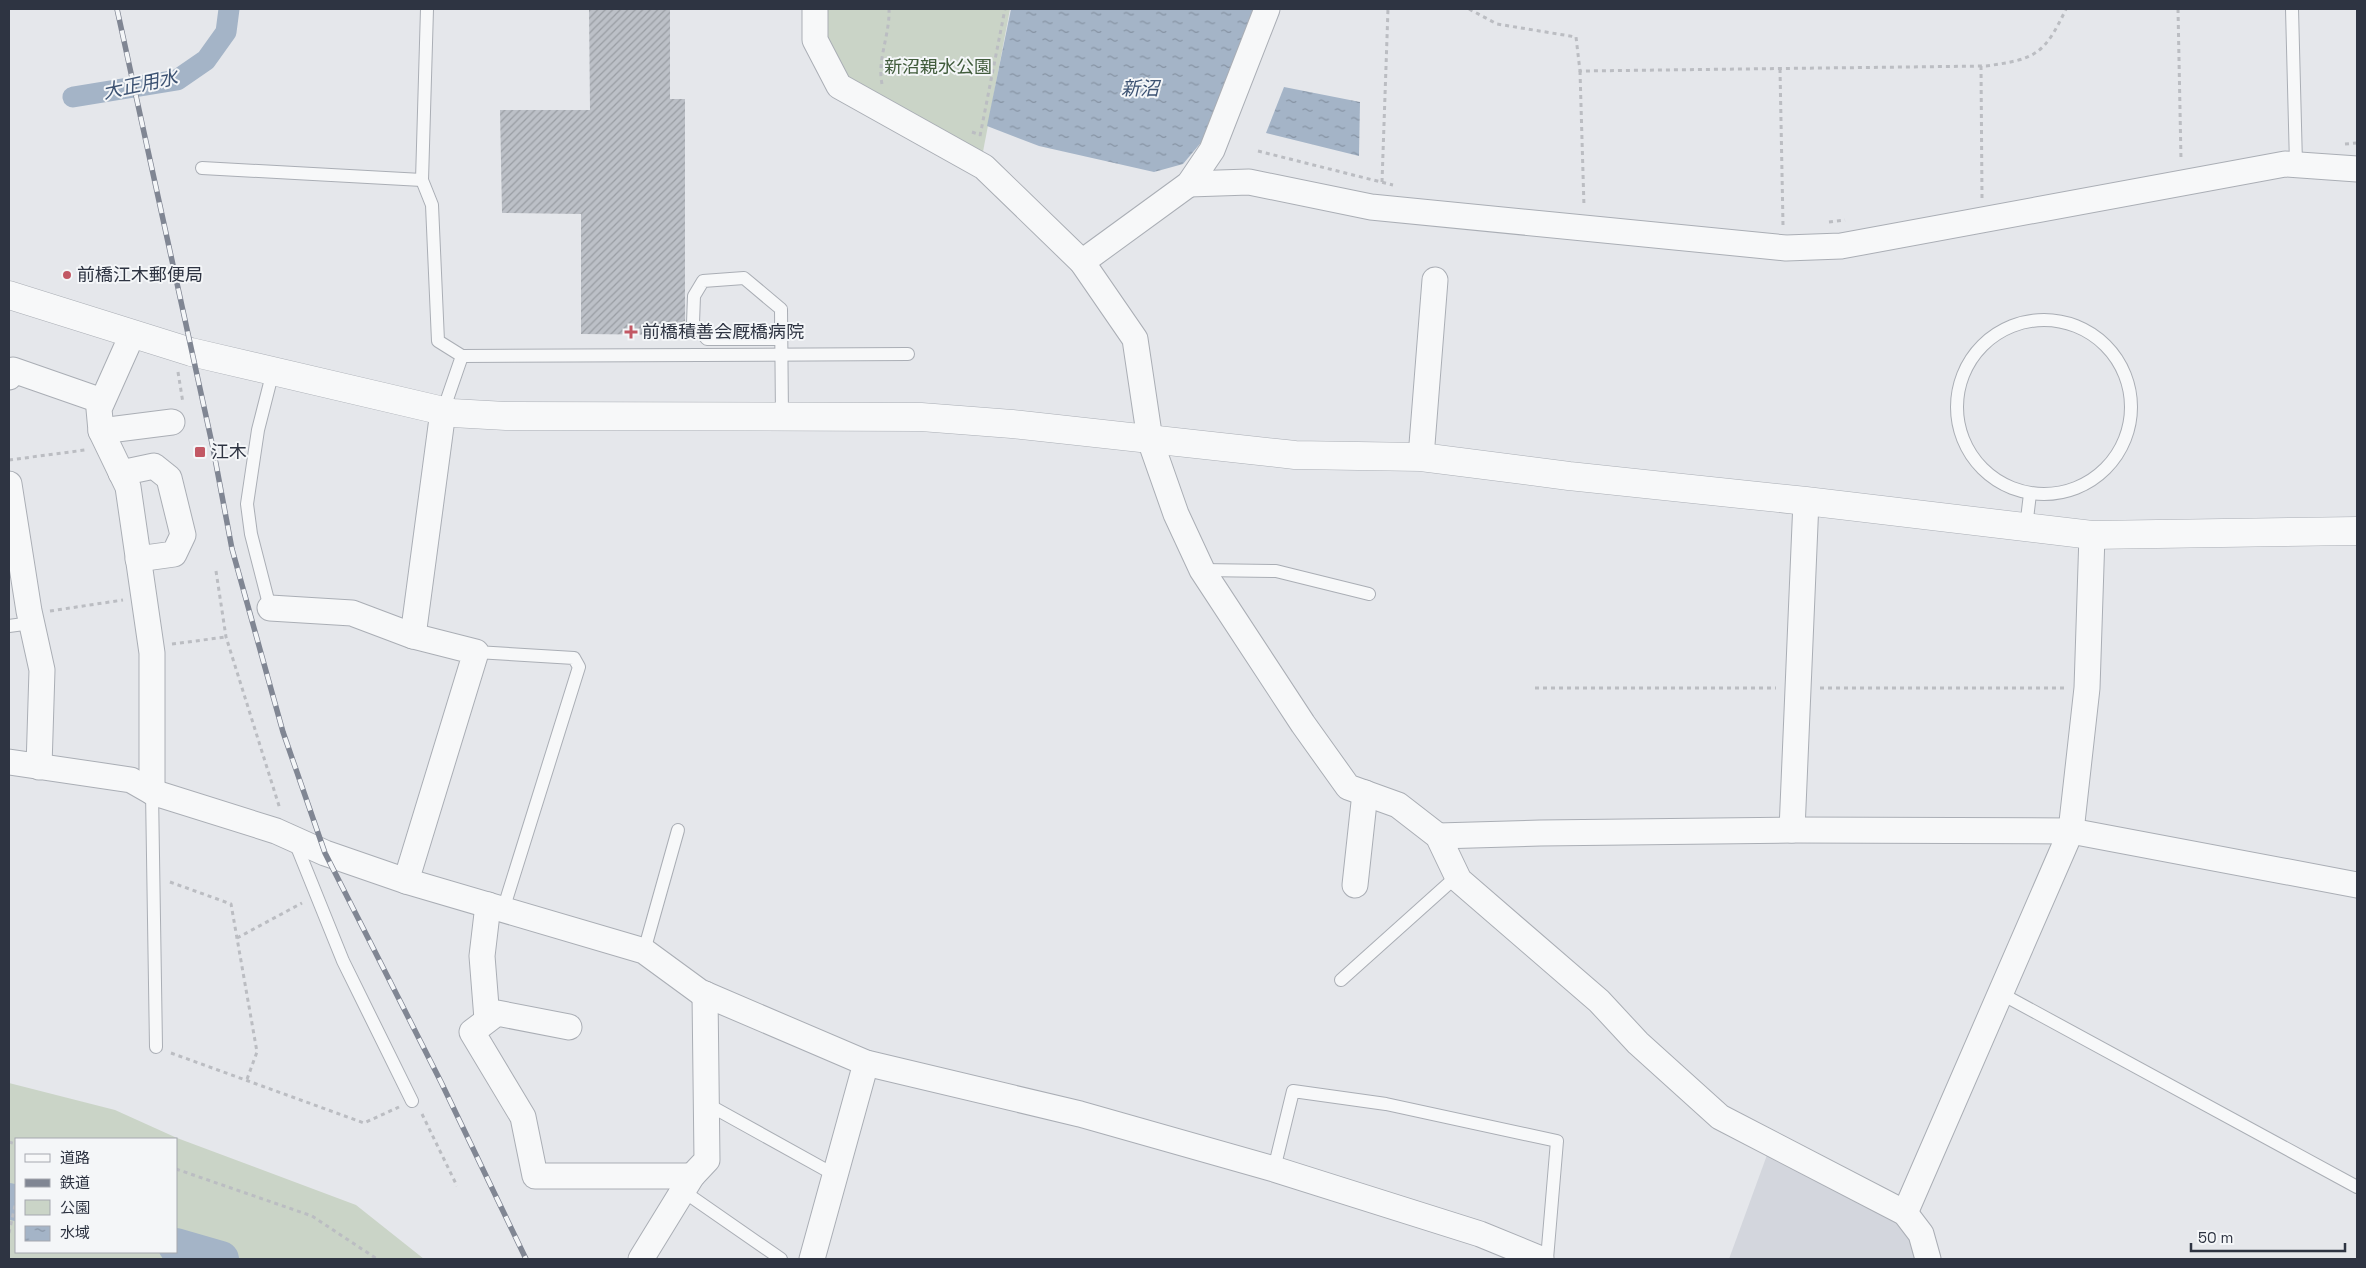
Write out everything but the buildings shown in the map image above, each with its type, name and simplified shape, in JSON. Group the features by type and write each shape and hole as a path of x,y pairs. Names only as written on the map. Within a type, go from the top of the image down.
{"street":[{"path":"815,9 815,40 839,86 984,167 1082,262 1135,339 1150,440 1176,514 1202,570 1272,678 1348,788 1398,804 1438,836 1459,880 1599,1001 1638,1043 1720,1117 1905,1213 1921,1234 1928,1259"},
{"path":"1082,262 1189,184 1212,150 1267,9"},
{"path":"1189,184 1249,182 1370,207 1786,248 1841,246 2296,164 2345,169"},
{"path":"1421,457 1435,280"},
{"path":"9,295 178,348 443,410 506,416 921,417 1012,424 1295,455 1421,457 1569,476 1806,501 2092,535 2357,531"},
{"path":"132,335 99,409 104,439 128,487 144,596 151,647 152,792"},
{"path":"9,377 13,370 102,401"},
{"path":"413,636 443,410"},
{"path":"104,439 178,415"},
{"path":"121,473 154,466 169,478 184,535 174,554 138,559"},
{"path":"9,484 23,621 42,670 39,766"},
{"path":"1792,830 1806,501"},
{"path":"1905,1213 2070,831 2087,688 2092,535"},
{"path":"270,608 352,614 413,636 476,652 406,881"},
{"path":"9,762 131,780 152,792 292,838 325,853 406,881 644,951 696,989 866,1063 1080,1114 1274,1169 1480,1234 1526,1256"},
{"path":"1355,885 1365,793"},
{"path":"1438,836 1792,830 2070,831 2357,885"},
{"path":"487,1019 482,956 496,908"},
{"path":"641,1259 688,1184 708,1160 707,1104 696,989"},
{"path":"688,1184 696,989"},
{"path":"569,1027 497,1013 472,1032 523,1117 535,1176 688,1184"},
{"path":"812,1259 866,1063"}],"lane":[{"path":"427,9 422,180 432,205 438,340 462,356 908,354"},
{"path":"2292,9 2296,164"},
{"path":"202,168 422,180"},
{"path":"2345,169 2357,176"},
{"path":"781,339 707,339 693,323 694,296 703,281 744,278 781,309 782,417"},
{"path":"2053,319 2082,327 2106,345 2123,367 2131,393 2131,421 2122,447 2106,469 2084,486 2058,494 2030,494 2002,484 1978,466 1963,440 1956,411 1960,381 1974,354 1996,333 2023,321 2053,319"},
{"path":"443,410 462,356"},
{"path":"270,608 250,534 247,504 258,430 273,370"},
{"path":"2026,527 2030,494"},
{"path":"1202,570 1276,571 1369,594"},
{"path":"476,652 574,658 579,667 496,908"},
{"path":"152,792 156,1047"},
{"path":"644,951 678,830"},
{"path":"292,838 317,895 342,961 412,1101"},
{"path":"1341,980 1457,876"},
{"path":"2000,993 2357,1186"},
{"path":"1274,1169 1293,1091 1386,1104 1556,1141 1547,1259"},
{"path":"707,1104 835,1175"},
{"path":"688,1184 782,1259"}],"path":[{"path":"889,9 890,22 879,70 882,85 889,90"},
{"path":"966,130 980,135 1005,9"},
{"path":"1382,182 1388,9"},
{"path":"1469,9 1497,24 1576,37 1580,71 1584,210"},
{"path":"1580,71 1981,66 2016,62 2033,56 2046,46 2066,9"},
{"path":"2178,9 2182,164"},
{"path":"1981,66 1982,202 1991,200"},
{"path":"1780,68 1783,225"},
{"path":"2341,144 2357,143"},
{"path":"1258,151 1399,186"},
{"path":"1822,222 1850,220"},
{"path":"1775,225 1789,225"},
{"path":"178,348 178,415"},
{"path":"9,460 104,439"},
{"path":"216,571 226,637 292,838"},
{"path":"23,621 144,596"},
{"path":"151,647 226,637"},
{"path":"153,876 231,904 257,1052 246,1082"},
{"path":"237,938 317,895"},
{"path":"156,1047 246,1082 364,1123 412,1101 421,1111 457,1186"},
{"path":"178,1170 312,1216 377,1259"},
{"path":"9,1233 15,1206"}],"shaded area":[{"path":"1767,1155 1902,1221 1920,1259 1729,1259"}],"green space":[{"name":"新沼親水公園","path":"824,9 1010,9 982,157 844,82 824,35"},
{"path":"9,1083 115,1110 177,1138 15,1138 15,1253 178,1253 178,1138 356,1205 424,1259 9,1259"}],"water":[{"name":"新沼","path":"1011,9 1256,9 1204,139 1183,164 1154,172 1039,146 987,126"},
{"path":"1284,87 1360,102 1359,156 1266,133"}],"waterway":[{"name":"大正用水","path":"73,97 177,80 206,60 226,32 229,9"},
{"path":"9,1201 15,1203"},
{"path":"178,1247 221,1259"}],"railway":[{"path":"117,9 213,448 232,549 283,732 325,853 441,1082 526,1259"}],"place":[{"name":"前橋江木郵便局","path":"67,275"},
{"name":"前橋積善会厩橋病院","path":"631,332"},
{"name":"江木","path":"200,452"}]}
